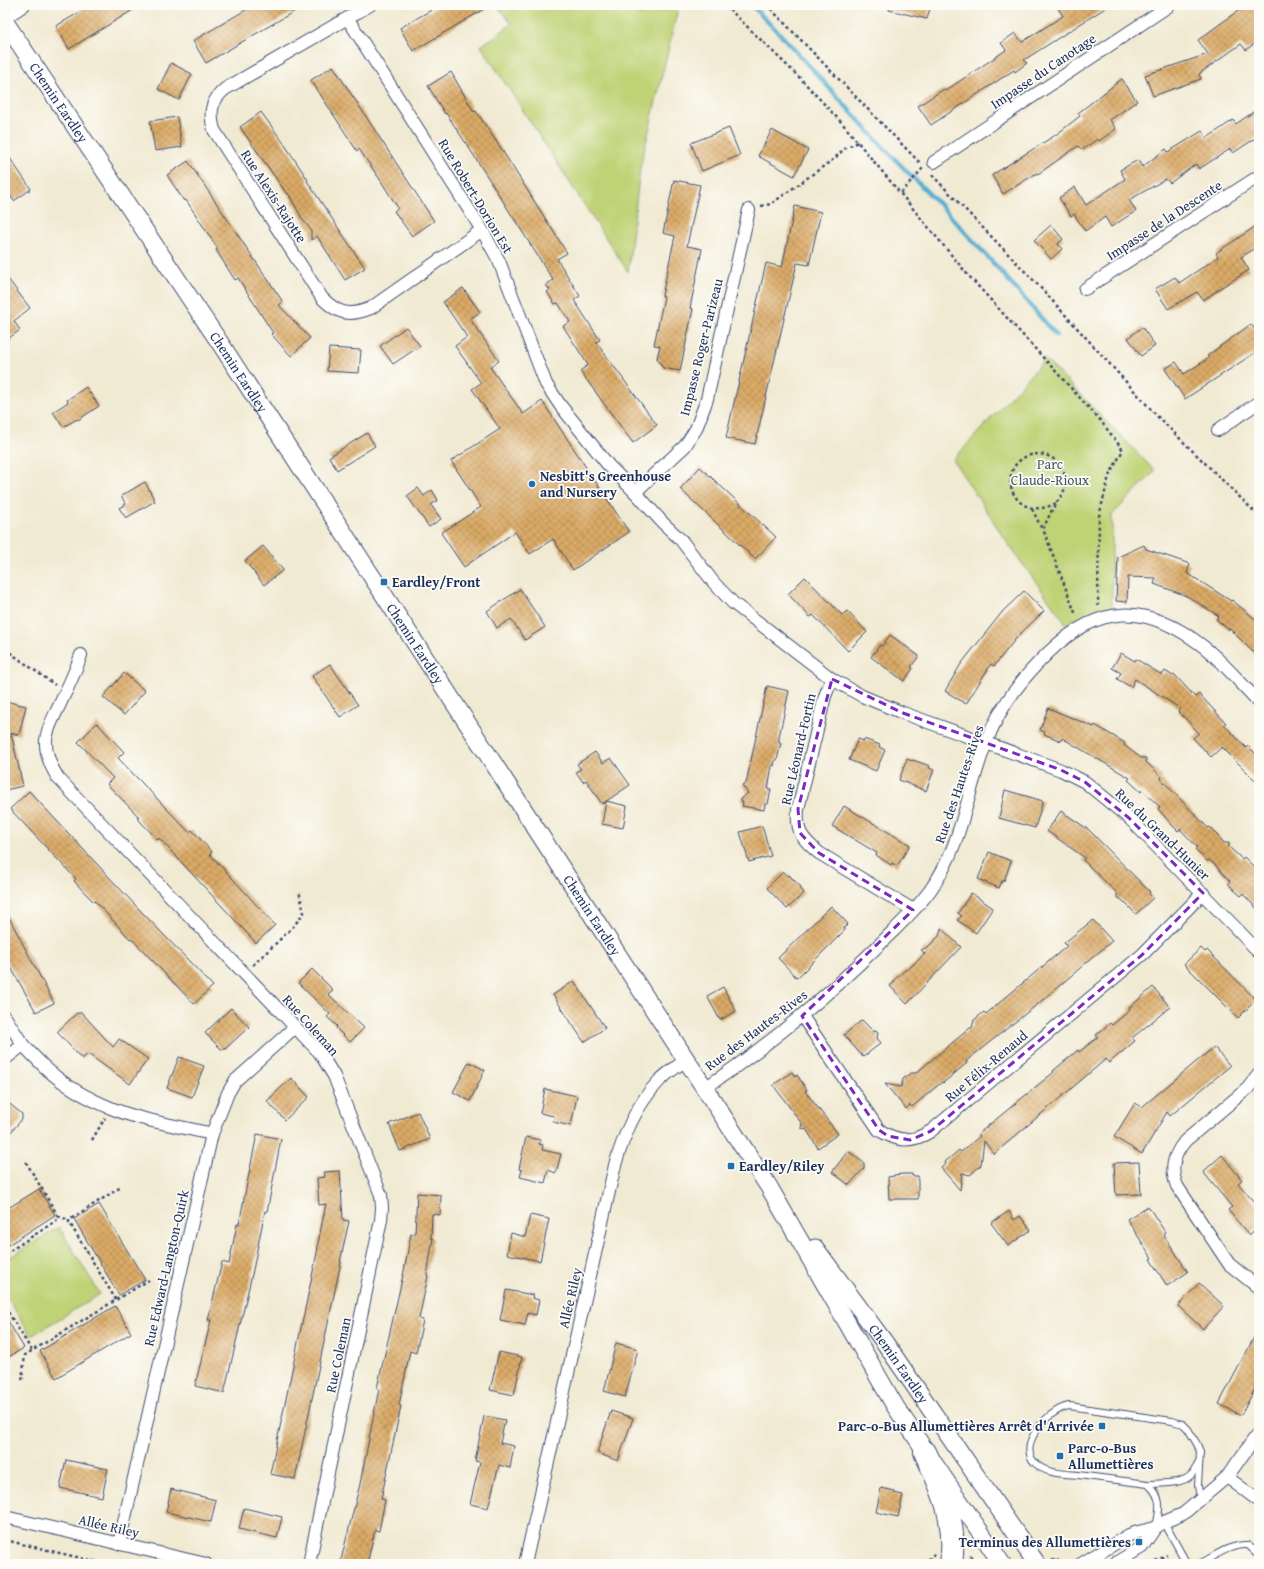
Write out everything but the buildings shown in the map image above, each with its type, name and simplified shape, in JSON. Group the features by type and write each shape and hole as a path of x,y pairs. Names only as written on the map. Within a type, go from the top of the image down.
{"highway":[{"path":"925,1452 941,1487 950,1516 953,1538 951,1564"}],"main road":[{"name":"Chemin Eardley","path":"5,22 222,346 705,1088 769,1187 895,1406 1002,1564"},
{"name":"Chemin Eardley","path":"769,1187 885,1343 1037,1564"}],"street":[{"path":"5,18 24,5"},
{"name":"Rue Alexis-Rajotte","path":"370,5 348,19 225,88 213,102 211,121 214,130 322,298 338,310 347,313 358,313 371,308 482,230"},
{"name":"Impasse du Canotage","path":"929,167 1170,5"},
{"name":"Rue Robert-Dorion Est","path":"348,19 482,230 499,261 546,384 560,405 609,466 636,492 663,523 681,540 714,583 733,603 832,679"},
{"name":"Impasse de la Descente","path":"1086,289 1259,176"},
{"name":"Impasse Roger-Parizeau","path":"636,492 684,446 696,429 706,399 748,210"},
{"path":"1218,430 1259,402"},
{"name":"Rue des Hautes-Rives","path":"705,1088 802,1016 852,972 931,890 943,871 953,850 986,742 1000,714 1014,690 1031,669 1056,645 1081,626 1112,614 1134,614 1152,618 1167,624 1201,645 1259,702"},
{"name":"Rue Coleman","path":"81,655 76,670 49,727 46,741 47,753 58,778 320,1053 334,1076 381,1195 381,1220 309,1564"},
{"name":"Rue du Grand-Hunier","path":"832,679 862,696 902,713 1061,770 1085,782 1129,818 1259,952"},
{"name":"Rue Léonard-Fortin","path":"832,679 825,696 798,809 797,823 800,833 808,844 819,853 913,910"},
{"name":"Rue Félix-Renaud","path":"802,1016 878,1130 888,1136 898,1139 910,1140 921,1137 931,1131 1143,954 1203,893"},
{"path":"5,1017 23,1045 48,1071 65,1084 87,1097 127,1114 212,1134"},
{"name":"Rue Edward-Langton-Quirk","path":"119,1544 212,1134 228,1093 235,1081 295,1027"},
{"path":"5,1059 23,1045"},
{"name":"Allée Riley","path":"525,1564 613,1173 620,1148 636,1113 646,1097 659,1081 686,1060"},
{"path":"1259,1074 1248,1088 1185,1141 1178,1150 1174,1159 1173,1168 1174,1177 1178,1186 1223,1256 1237,1272 1259,1288"},
{"path":"1081,1564 1129,1536 1183,1514 1227,1476 1259,1432"},
{"path":"1227,1476 1259,1501"},
{"name":"Allée Riley","path":"5,1517 206,1564"},
{"path":"1114,1564 1142,1547 1159,1525"}],"lane":[{"path":"1199,1461 1192,1475 1172,1482 1148,1484 1058,1473 1041,1468 1034,1463 1028,1450 1031,1439 1037,1429 1062,1407 1069,1406 1172,1421 1182,1424 1194,1437 1200,1452 1198,1485 1200,1500"},
{"path":"1148,1484 1156,1491 1159,1502 1159,1525 1187,1564"},
{"path":"1199,1564 1228,1548 1239,1544 1248,1545 1259,1555"}],"path":[{"path":"626,5 637,10 649,8 652,5"},
{"path":"725,5 800,78 858,142 968,275 1100,420 1123,450 1109,476 1099,516 1098,619"},
{"path":"767,5 929,167 1158,417 1259,516"},
{"path":"748,210 771,204 836,158 844,149 858,142"},
{"path":"901,193 920,171"},
{"path":"1043,529 1056,503 1062,496 1066,479 1063,470 1057,461 1042,454 1032,454 1016,464 1011,476 1010,486 1014,495 1023,505 1032,509 1038,509 1048,508 1056,503"},
{"path":"1032,509 1043,529 1081,626"},
{"path":"5,649 66,692"},
{"path":"244,973 292,928 304,913 299,891"},
{"path":"92,1140 110,1108"},
{"path":"26,1162 58,1216 69,1220 116,1300"},
{"path":"69,1220 122,1187"},
{"path":"5,1254 56,1221 58,1216"},
{"path":"22,1380 25,1355 149,1280"},
{"path":"5,1307 32,1351"},
{"path":"5,1540 106,1564"},
{"path":"1150,1564 1167,1555"}],"highlighted area":[{"path":"832,679 903,713 1061,770 1085,782 1129,818 1203,893 1143,954 931,1131 910,1140 888,1136 879,1130 802,1016 913,910 819,853 800,833 798,809"}],"green space":[{"path":"497,5 679,5 640,168 628,272 481,46 512,24"},
{"name":"Parc Claude-Rioux","path":"1045,359 1155,471 1112,515 1112,615 1072,632 1009,545 953,460"},
{"path":"59,1227 100,1294 31,1336 5,1294 5,1260"}],"waterway":[{"path":"751,5 780,34 885,149 943,208 1056,335"}],"place":[{"name":"Nesbitt's Greenhouse and Nursery","path":"532,484"},
{"name":"Eardley/Front","path":"384,582"},
{"name":"Eardley/Riley","path":"731,1166"},
{"name":"Parc-o-Bus Allumettières Arrêt d'Arrivée","path":"1102,1426"},
{"name":"Parc-o-Bus Allumettières","path":"1060,1456"},
{"name":"Terminus des Allumettières","path":"1139,1542"}]}
